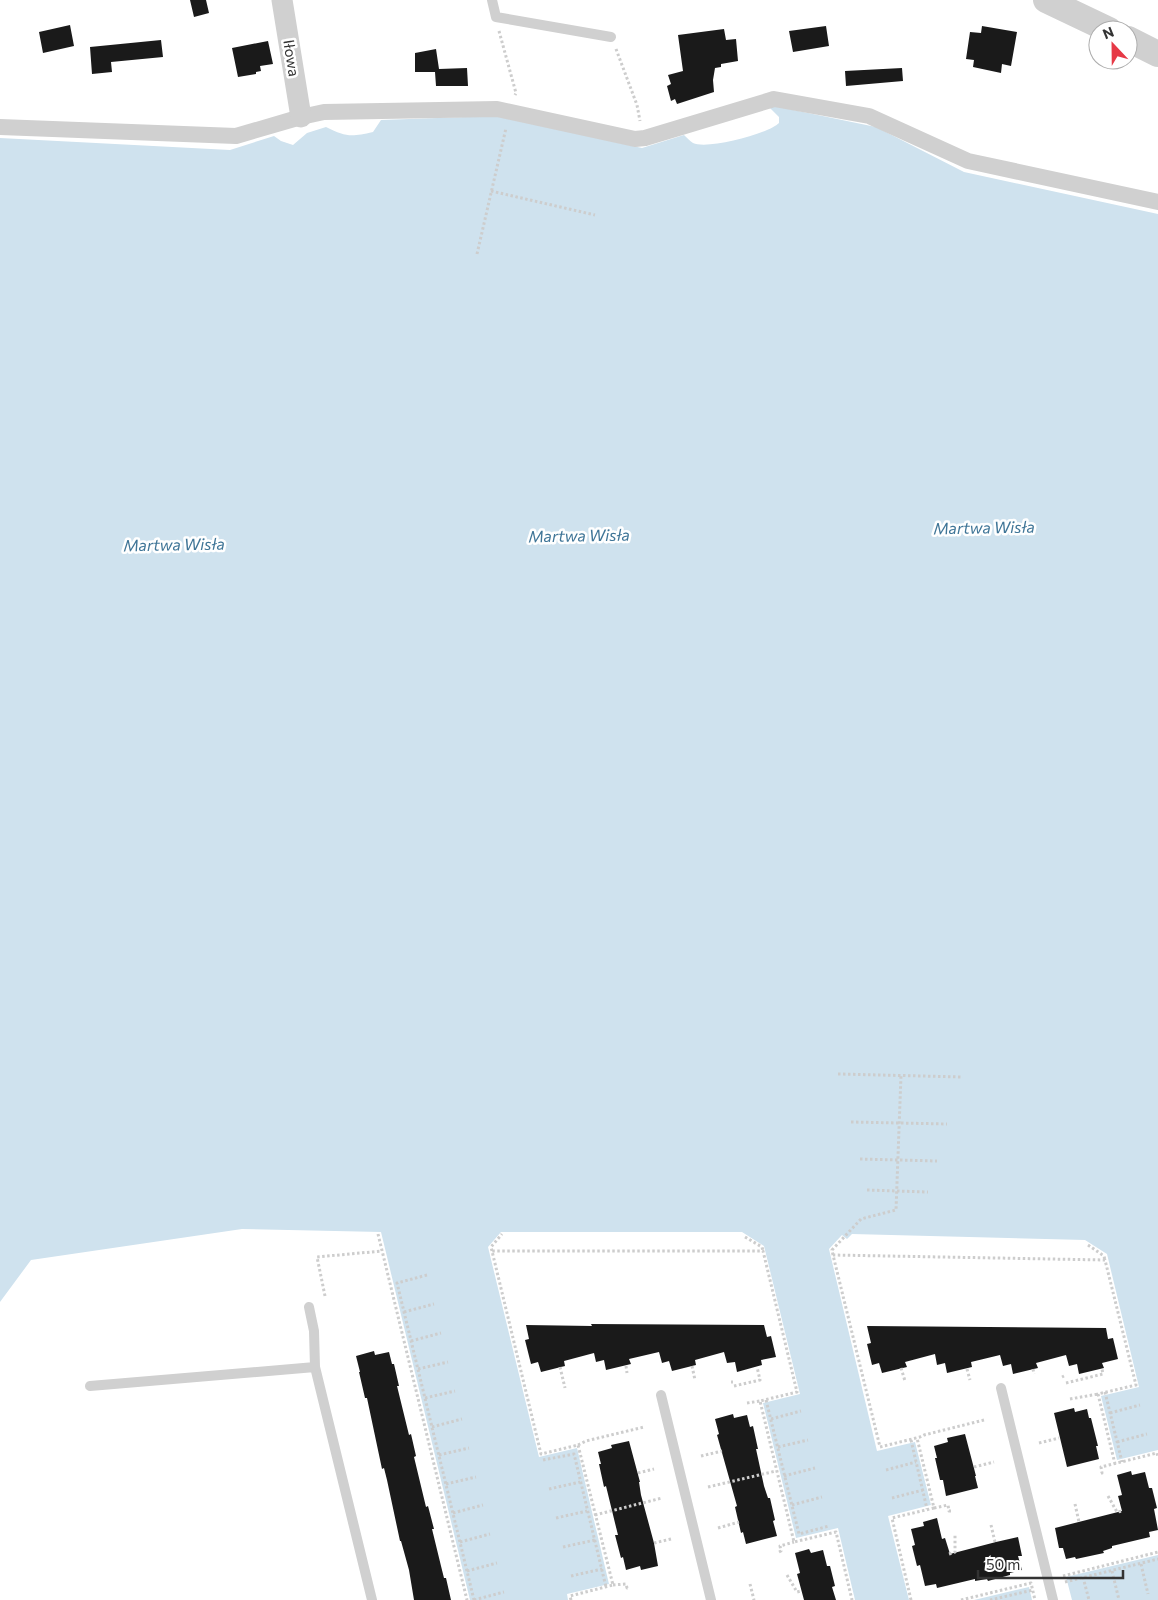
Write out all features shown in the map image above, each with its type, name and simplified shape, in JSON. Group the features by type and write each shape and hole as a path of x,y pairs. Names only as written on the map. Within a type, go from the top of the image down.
{"street":[{"name":"Iłowa","path":"282,0 301,117"},
{"path":"1046,0 1088,20"},
{"path":"1138,44 1158,54"},
{"path":"0,127 236,136 324,112 498,109 635,139 774,99 869,116 968,162 1158,202"}],"lane":[{"path":"492,0 496,17 611,37"},
{"path":"310,1307 314,1331 315,1367 372,1600"},
{"path":"90,1386 315,1367"},
{"path":"1001,1388 1053,1600"},
{"path":"661,1395 712,1600"}],"path":[{"path":"477,254 510,111 516,93 496,17"},
{"path":"611,37 637,105 642,138"},
{"path":"492,191 595,215"},
{"path":"838,1074 963,1077"},
{"path":"901,1075 896,1210 861,1219 832,1250 833,1255 880,1447 911,1441 924,1435 984,1420"},
{"path":"851,1122 947,1124"},
{"path":"860,1159 937,1161"},
{"path":"867,1190 928,1192"},
{"path":"378,1234 468,1600"},
{"path":"502,1234 490,1247 541,1454 573,1450"},
{"path":"745,1237 762,1247 797,1392 766,1401 747,1403"},
{"path":"1070,1399 1105,1394 1136,1385 1104,1256 1088,1245"},
{"path":"325,1296 317,1257 382,1251"},
{"path":"492,1252 762,1251"},
{"path":"833,1255 1105,1260"},
{"path":"427,1275 397,1283 404,1312 474,1600 504,1592"},
{"path":"404,1312 434,1304"},
{"path":"411,1340 441,1333"},
{"path":"418,1369 448,1362"},
{"path":"626,1366 628,1373"},
{"path":"692,1366 695,1380"},
{"path":"560,1367 565,1388"},
{"path":"732,1384 760,1380 757,1367"},
{"path":"901,1368 905,1381"},
{"path":"967,1369 970,1380"},
{"path":"1033,1369 1034,1374"},
{"path":"1066,1383 1103,1374 1102,1369"},
{"path":"425,1398 455,1391"},
{"path":"1098,1394 1115,1464"},
{"path":"1105,1394 1121,1461"},
{"path":"760,1401 794,1542"},
{"path":"766,1401 799,1537"},
{"path":"1110,1413 1140,1406"},
{"path":"770,1417 801,1411"},
{"path":"432,1427 462,1420"},
{"path":"543,1460 573,1450 586,1441 644,1427"},
{"path":"1117,1444 1147,1434"},
{"path":"917,1438 934,1508"},
{"path":"1039,1443 1059,1438"},
{"path":"778,1447 808,1440"},
{"path":"911,1441 927,1508"},
{"path":"578,1445 613,1585"},
{"path":"439,1456 469,1448"},
{"path":"573,1450 606,1586"},
{"path":"701,1456 722,1451"},
{"path":"1101,1473 1101,1467 1121,1461 1157,1453 1158,1457"},
{"path":"886,1470 916,1462"},
{"path":"974,1467 994,1462"},
{"path":"784,1476 814,1468"},
{"path":"638,1473 654,1469"},
{"path":"708,1487 776,1471"},
{"path":"446,1484 476,1477"},
{"path":"549,1489 581,1482"},
{"path":"892,1498 923,1492"},
{"path":"1108,1496 1117,1512 1122,1511"},
{"path":"792,1505 822,1497"},
{"path":"595,1515 662,1498"},
{"path":"1075,1504 1079,1522"},
{"path":"912,1600 892,1518 927,1508 948,1505 949,1511 951,1510"},
{"path":"453,1513 483,1506"},
{"path":"556,1518 588,1511"},
{"path":"718,1528 739,1522"},
{"path":"991,1525 996,1542"},
{"path":"779,1552 781,1551 780,1546 794,1542 799,1537 829,1526"},
{"path":"799,1537 836,1532 852,1600"},
{"path":"460,1542 490,1534"},
{"path":"949,1554 955,1552 955,1534"},
{"path":"654,1543 671,1539"},
{"path":"563,1547 595,1540"},
{"path":"1063,1576 1158,1552"},
{"path":"1066,1582 1158,1560"},
{"path":"467,1571 498,1563"},
{"path":"1141,1564 1148,1594"},
{"path":"571,1576 602,1570"},
{"path":"1112,1571 1119,1600"},
{"path":"787,1574 797,1592 801,1591"},
{"path":"1082,1578 1088,1600"},
{"path":"961,1600 1031,1581 1031,1590 1035,1600"},
{"path":"571,1600 570,1596 606,1586 626,1584 627,1588 629,1588"},
{"path":"750,1584 754,1600"},
{"path":"990,1600 1031,1590"},
{"path":"1015,1594 1016,1600"}],"water":[{"name":"Martwa Wisła","path":"774,106 876,127 964,172 1158,214 1158,1450 1117,1460 1101,1396 1139,1387 1107,1254 1085,1240 852,1234 847,1239 842,1235 829,1249 877,1451 915,1442 931,1505 888,1516 909,1600 855,1600 838,1528 796,1538 763,1403 800,1394 764,1246 742,1232 501,1232 488,1247 539,1457 577,1448 609,1584 567,1594 568,1600 470,1600 381,1232 242,1229 31,1260 0,1302 0,138 230,150 274,136 281,141 293,145 307,133 326,127 339,133 359,135 373,132 381,120 495,116 642,148 684,135 693,143 700,145 723,143 751,136 779,123 779,117 770,108"},
{"path":"1158,1555 1158,1600 1072,1600 1066,1577"},
{"path":"1029,1587 1032,1600 974,1600"}],"building":[{"path":"190,0 206,0 209,13 194,17"},
{"path":"70,25 74,46 43,53 39,32"},
{"path":"826,26 829,46 793,52 789,31"},
{"path":"982,26 1017,32 1011,66 1002,64 1001,73 973,67 974,60 966,59 970,32 981,33"},
{"path":"724,29 726,40 736,39 738,61 721,64 721,67 715,68 714,92 677,104 675,99 671,101 667,86 671,84 668,75 683,71 678,35"},
{"path":"161,40 163,57 111,62 112,72 92,74 90,47"},
{"path":"268,41 273,64 260,66 261,71 256,72 256,74 238,77 232,48"},
{"path":"436,49 439,69 467,68 468,86 436,86 435,72 415,72 415,53"},
{"path":"902,68 903,81 846,86 845,71"},
{"path":"591,1324 764,1325 767,1337 771,1336 776,1357 761,1360 762,1365 737,1372 735,1362 727,1363 724,1352 695,1360 696,1365 672,1371 669,1361 662,1363 659,1352 629,1359 631,1364 606,1370 604,1360 596,1362 594,1353 564,1361 565,1366 541,1372 538,1362 531,1364 525,1340 529,1339 526,1325 592,1326"},
{"path":"867,1326 1106,1328 1108,1339 1113,1338 1118,1359 1102,1363 1104,1368 1079,1374 1077,1364 1069,1366 1066,1355 1036,1363 1038,1368 1013,1374 1011,1364 1003,1366 1000,1355 971,1362 972,1367 947,1373 945,1363 937,1365 935,1354 905,1362 907,1367 882,1373 879,1363 872,1365 867,1344 871,1343"},
{"path":"374,1351 375,1355 389,1352 392,1364 394,1364 399,1386 397,1386 409,1435 411,1434 416,1456 414,1457 426,1507 428,1506 441,1566 451,1600 414,1600 409,1570 400,1541 384,1468 382,1469 356,1356"},
{"path":"1074,1408 1075,1412 1087,1409 1098,1446 1096,1446 1099,1459 1067,1467 1054,1413"},
{"path":"733,1414 734,1418 747,1415 750,1427 753,1426 764,1486 768,1498 770,1498 777,1536 746,1544 743,1532 741,1533 735,1507 737,1506 717,1435 719,1434 715,1419"},
{"path":"965,1434 978,1488 946,1496 943,1480 940,1480 934,1446 948,1442 947,1438"},
{"path":"629,1441 658,1566 641,1570 640,1566 626,1570 623,1557 621,1558 615,1535 618,1535 599,1464 601,1464 598,1452 612,1448 611,1445"},
{"path":"1131,1471 1132,1475 1145,1472 1149,1488 1152,1488 1157,1508 1154,1509 1158,1530 1149,1532 1150,1537 1112,1546 1112,1548 1103,1551 1104,1553 1076,1559 1075,1557 1066,1559 1063,1548 1059,1548 1055,1528 1122,1511 1118,1496 1122,1495 1117,1475"},
{"path":"937,1518 942,1539 945,1538 950,1554 1018,1537 1022,1556 1018,1556 1022,1570 988,1581 987,1579 975,1581 975,1579 937,1588 936,1584 925,1586 920,1565 917,1566 912,1546 915,1545 911,1529 924,1526 923,1522"},
{"path":"809,1549 811,1553 823,1550 827,1566 830,1566 835,1586 832,1587 836,1600 804,1600 797,1574 800,1573 795,1553"}]}
